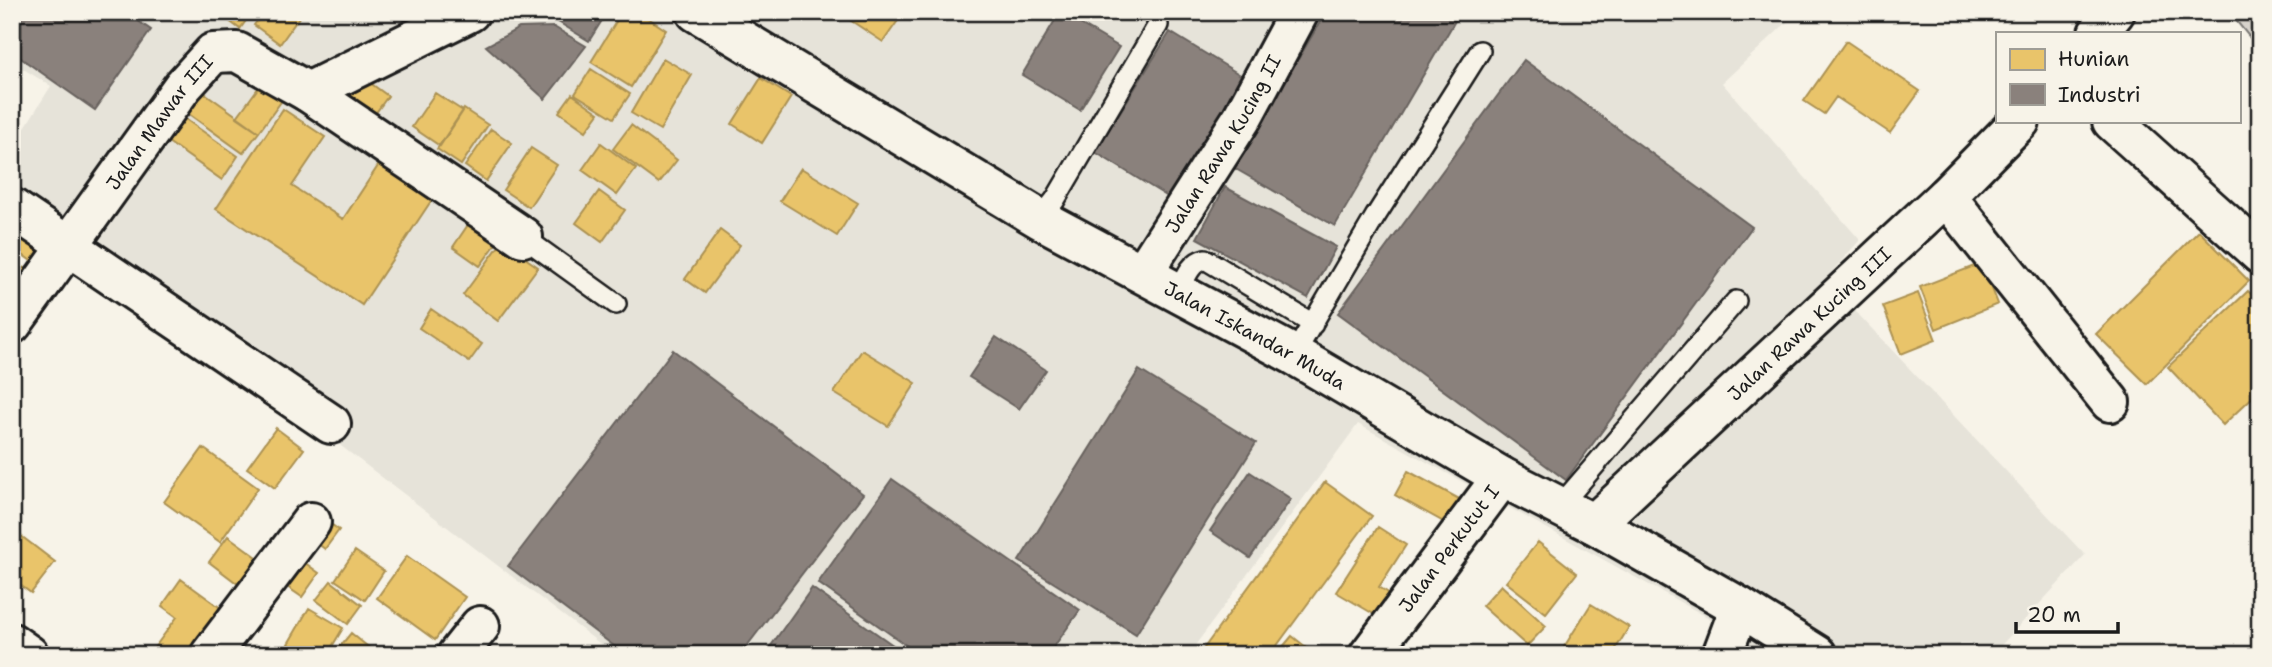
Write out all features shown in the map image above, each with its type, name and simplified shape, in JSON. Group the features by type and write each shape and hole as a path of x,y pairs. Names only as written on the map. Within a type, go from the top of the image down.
{"street":[{"path":"470,12 308,92 523,237"},
{"name":"Jalan Iskandar Muda","path":"696,12 1040,219 1179,292 1303,340 1502,477 1594,524 1740,607 1817,655"},
{"name":"Jalan Rawa Kucing II","path":"1143,273 1242,118 1299,12"},
{"path":"2099,32 2115,12"},
{"name":"Jalan Mawar III","path":"12,324 183,86 213,53 237,52 308,92"},
{"name":"Jalan Rawa Kucing III","path":"1594,524 1946,195 2019,122"},
{"path":"2113,122 2260,254"},
{"path":"1946,195 2110,402"},
{"path":"12,208 331,424"},
{"name":"Jalan Perkutut I","path":"1369,655 1502,477"},
{"path":"211,655 311,522"},
{"path":"1722,655 1740,607"},
{"path":"12,643 29,655"}],"lane":[{"path":"1040,219 1055,200 1158,25"},
{"path":"1303,340 1375,217 1480,51"},
{"path":"523,237 616,304"},
{"path":"1559,507 1736,301"}],"shaded area":[{"path":"12,12 1798,12 1722,83 1860,240 1825,279 2085,555 1992,655 1699,655 1718,623 1358,424 1188,655 615,655 12,195 12,148 51,86 12,62"},
{"path":"2229,12 2260,12 2260,50"}],"building: Hunian":[{"path":"217,12 252,12 240,29"},
{"path":"264,12 302,13 280,44 254,25"},
{"path":"622,12 639,12 666,30 631,87 591,62"},
{"path":"904,12 883,42 841,14"},
{"path":"1846,41 1920,91 1890,133 1836,97 1824,114 1804,101"},
{"path":"663,58 692,75 660,130 631,113"},
{"path":"591,69 630,94 614,118 575,94"},
{"path":"362,77 388,96 367,125 342,106"},
{"path":"761,78 791,97 762,143 732,124"},
{"path":"261,84 283,99 259,132 237,117"},
{"path":"202,91 259,132 243,153 186,112"},
{"path":"435,93 463,111 440,146 412,127"},
{"path":"572,94 599,113 586,131 559,112"},
{"path":"283,109 325,137 292,186 343,219 380,163 433,198 362,305 216,209"},
{"path":"464,109 488,125 461,165 437,149"},
{"path":"181,116 238,156 222,180 164,139"},
{"path":"631,125 677,160 659,183 613,149"},
{"path":"491,129 512,143 486,181 465,166"},
{"path":"601,143 636,169 617,195 582,170"},
{"path":"531,148 557,165 529,207 503,190"},
{"path":"801,168 858,203 837,236 780,201"},
{"path":"599,191 625,210 602,242 576,223"},
{"path":"476,213 504,233 480,266 453,247"},
{"path":"12,219 48,245 34,263 12,247"},
{"path":"720,230 740,245 705,293 685,279"},
{"path":"2199,231 2249,281 2147,384 2096,334"},
{"path":"502,242 538,267 498,321 463,295"},
{"path":"12,260 28,270 12,294"},
{"path":"1982,263 1998,304 1936,329 1920,287"},
{"path":"2248,291 2260,303 2260,390 2223,425 2168,367"},
{"path":"1918,293 1936,340 1901,354 1883,306"},
{"path":"431,309 482,344 469,362 419,328"},
{"path":"862,350 916,383 888,426 834,393"},
{"path":"276,428 304,449 275,488 247,468"},
{"path":"203,448 258,488 220,542 164,502"},
{"path":"1408,471 1472,506 1458,530 1395,495"},
{"path":"1325,482 1372,516 1270,655 1199,655"},
{"path":"328,522 339,530 325,549 314,541"},
{"path":"1378,527 1406,545 1379,587 1403,602 1389,623 1336,592"},
{"path":"12,529 55,562 31,593 12,579"},
{"path":"228,536 257,557 238,584 209,562"},
{"path":"1538,542 1577,573 1546,613 1506,582"},
{"path":"355,551 384,571 365,600 335,580"},
{"path":"407,556 465,597 435,640 377,598"},
{"path":"297,557 319,573 302,597 280,582"},
{"path":"181,579 222,609 188,655 149,655 177,617 162,606"},
{"path":"331,581 362,605 348,624 316,600"},
{"path":"1501,585 1546,626 1527,646 1482,606"},
{"path":"1591,604 1629,627 1612,655 1559,655"},
{"path":"309,608 343,628 327,655 306,655 288,644"},
{"path":"351,633 378,655 333,655"},
{"path":"1292,636 1316,655 1276,655"}],"building: Industri":[{"path":"12,12 125,12 151,30 95,110 12,52"},
{"path":"553,12 606,14 589,41 550,17"},
{"path":"1060,12 1119,47 1080,110 1022,75"},
{"path":"1326,12 1444,12 1456,19 1335,226 1234,168"},
{"path":"554,27 586,46 545,99 486,46 519,28"},
{"path":"1170,32 1252,82 1176,202 1095,152"},
{"path":"1524,60 1752,227 1566,480 1338,313"},
{"path":"1225,187 1336,247 1308,298 1197,238"},
{"path":"996,337 1046,370 1019,409 969,377"},
{"path":"673,350 863,494 740,655 626,655 508,566"},
{"path":"1139,370 1256,443 1136,634 1019,561"},
{"path":"1250,472 1291,499 1250,558 1210,531"},
{"path":"892,479 1080,610 1048,655 920,655 818,583"},
{"path":"812,588 907,655 775,655 768,650"}]}
